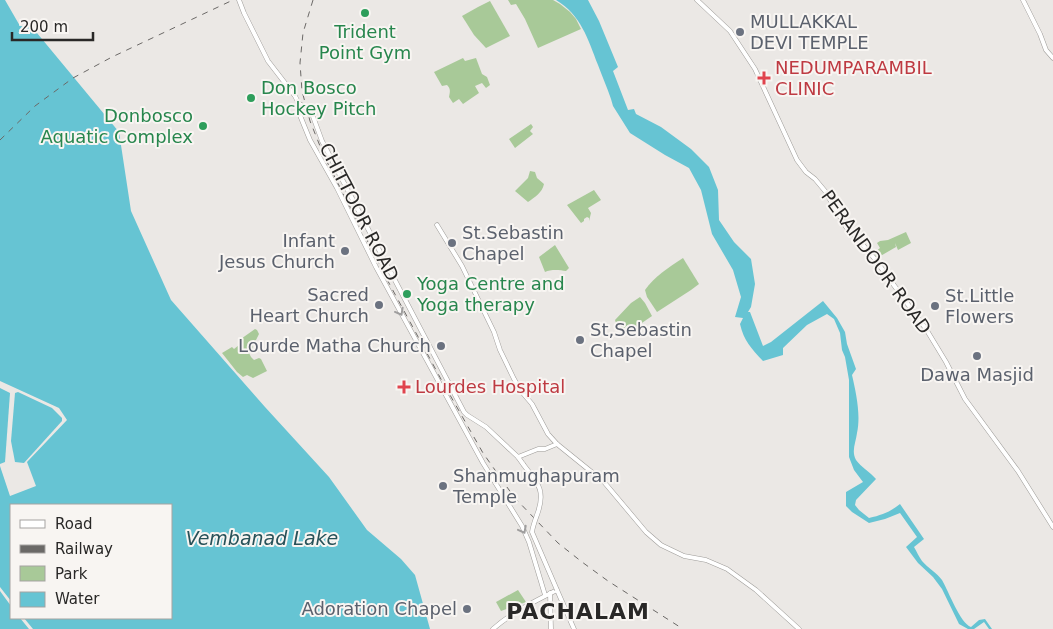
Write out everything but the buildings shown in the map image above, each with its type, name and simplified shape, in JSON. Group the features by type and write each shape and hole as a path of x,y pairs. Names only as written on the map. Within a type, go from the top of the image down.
{"main road":[{"name":"CHITTOOR ROAD","path":"239,0 268,61 292,91 298,102 311,112 322,141 464,412 467,416 486,427 518,457 538,484 542,498 532,532 574,629"},
{"name":"PERANDOOR ROAD","path":"698,0 730,31 758,75 797,160 825,191 846,227 874,258 926,329 965,399 1018,471 1053,527"},
{"path":"1023,0 1046,50 1053,58"},
{"path":"298,102 299,113 310,140 337,188 376,267 482,463 522,526 529,542 545,595"},
{"path":"437,225 462,266 514,379 532,404 548,434 557,444 604,482 646,532 661,545 684,556 706,560 727,569 756,590 799,629"},
{"path":"518,457 557,444"},
{"path":"493,629 545,595 556,590"},
{"path":"550,593 552,602 551,629"}],"green space":[{"path":"508,0 553,0 570,12 581,29 538,48 516,4 511,5"},
{"path":"490,1 510,36 486,48 474,35 462,16"},
{"path":"463,58 465,61 476,58 482,74 487,77 490,85 486,88 482,83 475,86 479,93 463,104 459,99 453,103 449,97 449,88 447,85 442,86 434,72"},
{"path":"531,124 533,127 530,131 533,134 515,148 509,139"},
{"path":"530,171 535,172 537,178 544,184 540,192 528,202 515,191 528,178"},
{"path":"594,190 601,200 588,208 591,213 589,221 587,217 581,223 567,205"},
{"path":"906,232 911,243 898,250 895,243 896,247 877,258 874,253 880,248 877,243"},
{"path":"555,245 569,268 566,271 553,270 545,272 539,257"},
{"path":"683,258 699,284 657,312 647,297 645,290 657,277"},
{"path":"640,297 652,316 636,327 628,325 624,328 616,323 615,320 631,303"},
{"path":"255,329 259,334 253,343 253,350 249,353 254,360 261,359 267,371 253,378 247,375 243,377 222,353 232,347 234,349 239,345 238,341"},
{"path":"518,590 526,602 501,611 496,602"}],"water":[{"name":"Vembanad Lake","path":"0,0 5,0 20,26 32,27 119,132 131,211 171,300 329,477 367,530 401,559 415,575 430,629 33,629 25,619 172,619 172,504 10,504 10,600 0,587 0,466 10,496 36,486 27,462 67,420 59,408 0,381"},
{"path":"556,0 588,0 618,67 613,71 628,110 634,109 636,114 661,127 691,149 709,167 718,190 719,220 734,242 751,259 755,284 751,307 748,312 750,312 763,346 771,342 823,301 837,318 845,332 847,344 856,369 852,375 858,404 855,457 858,463 876,479 856,500 855,505 869,518 886,513 900,504 924,539 914,547 924,564 942,580 963,620 971,627 979,620 985,619 992,629 989,629 984,622 974,629 968,629 959,624 942,589 906,547 917,537 900,513 869,523 846,506 846,492 863,482 854,470 849,457 849,380 840,333 834,319 827,314 807,325 783,348 783,355 763,361 748,344 740,324 743,318 735,317 741,297 733,270 712,234 701,190 689,168 630,133 613,106 583,28 572,13"},
{"path":"0,388 10,393 5,462 0,464"},
{"path":"18,392 52,408 62,418 62,421 24,463 15,462 11,441 15,393"},
{"path":"0,591 10,605 10,619 21,619 29,629 0,629"}],"railway":[{"path":"0,140 35,106 73,78 112,57 233,0"},
{"path":"313,0 303,33 300,63 302,91 310,121 324,156 390,285 483,453 514,497 558,543 608,581 683,629"}],"place":[{"name":"Trident Point Gym","path":"365,13"},
{"name":"MULLAKKAL DEVI TEMPLE","path":"740,32"},
{"name":"NEDUMPARAMBIL CLINIC","path":"764,78"},
{"name":"Don Bosco Hockey Pitch","path":"251,98"},
{"name":"Donbosco Aquatic Complex","path":"203,126"},
{"name":"St.Sebastin Chapel","path":"452,243"},
{"name":"Infant Jesus Church","path":"345,251"},
{"name":"Yoga Centre and Yoga therapy","path":"407,294"},
{"name":"Sacred Heart Church","path":"379,305"},
{"name":"St.Little Flowers","path":"935,306"},
{"name":"St,Sebastin Chapel","path":"580,340"},
{"name":"Lourde Matha Church","path":"441,346"},
{"name":"Dawa Masjid","path":"977,356"},
{"name":"Lourdes Hospital","path":"404,387"},
{"name":"Shanmughapuram Temple","path":"443,486"},
{"name":"Adoration Chapel","path":"467,609"}],"district":[{"name":"PACHALAM","path":"578,611"}]}
